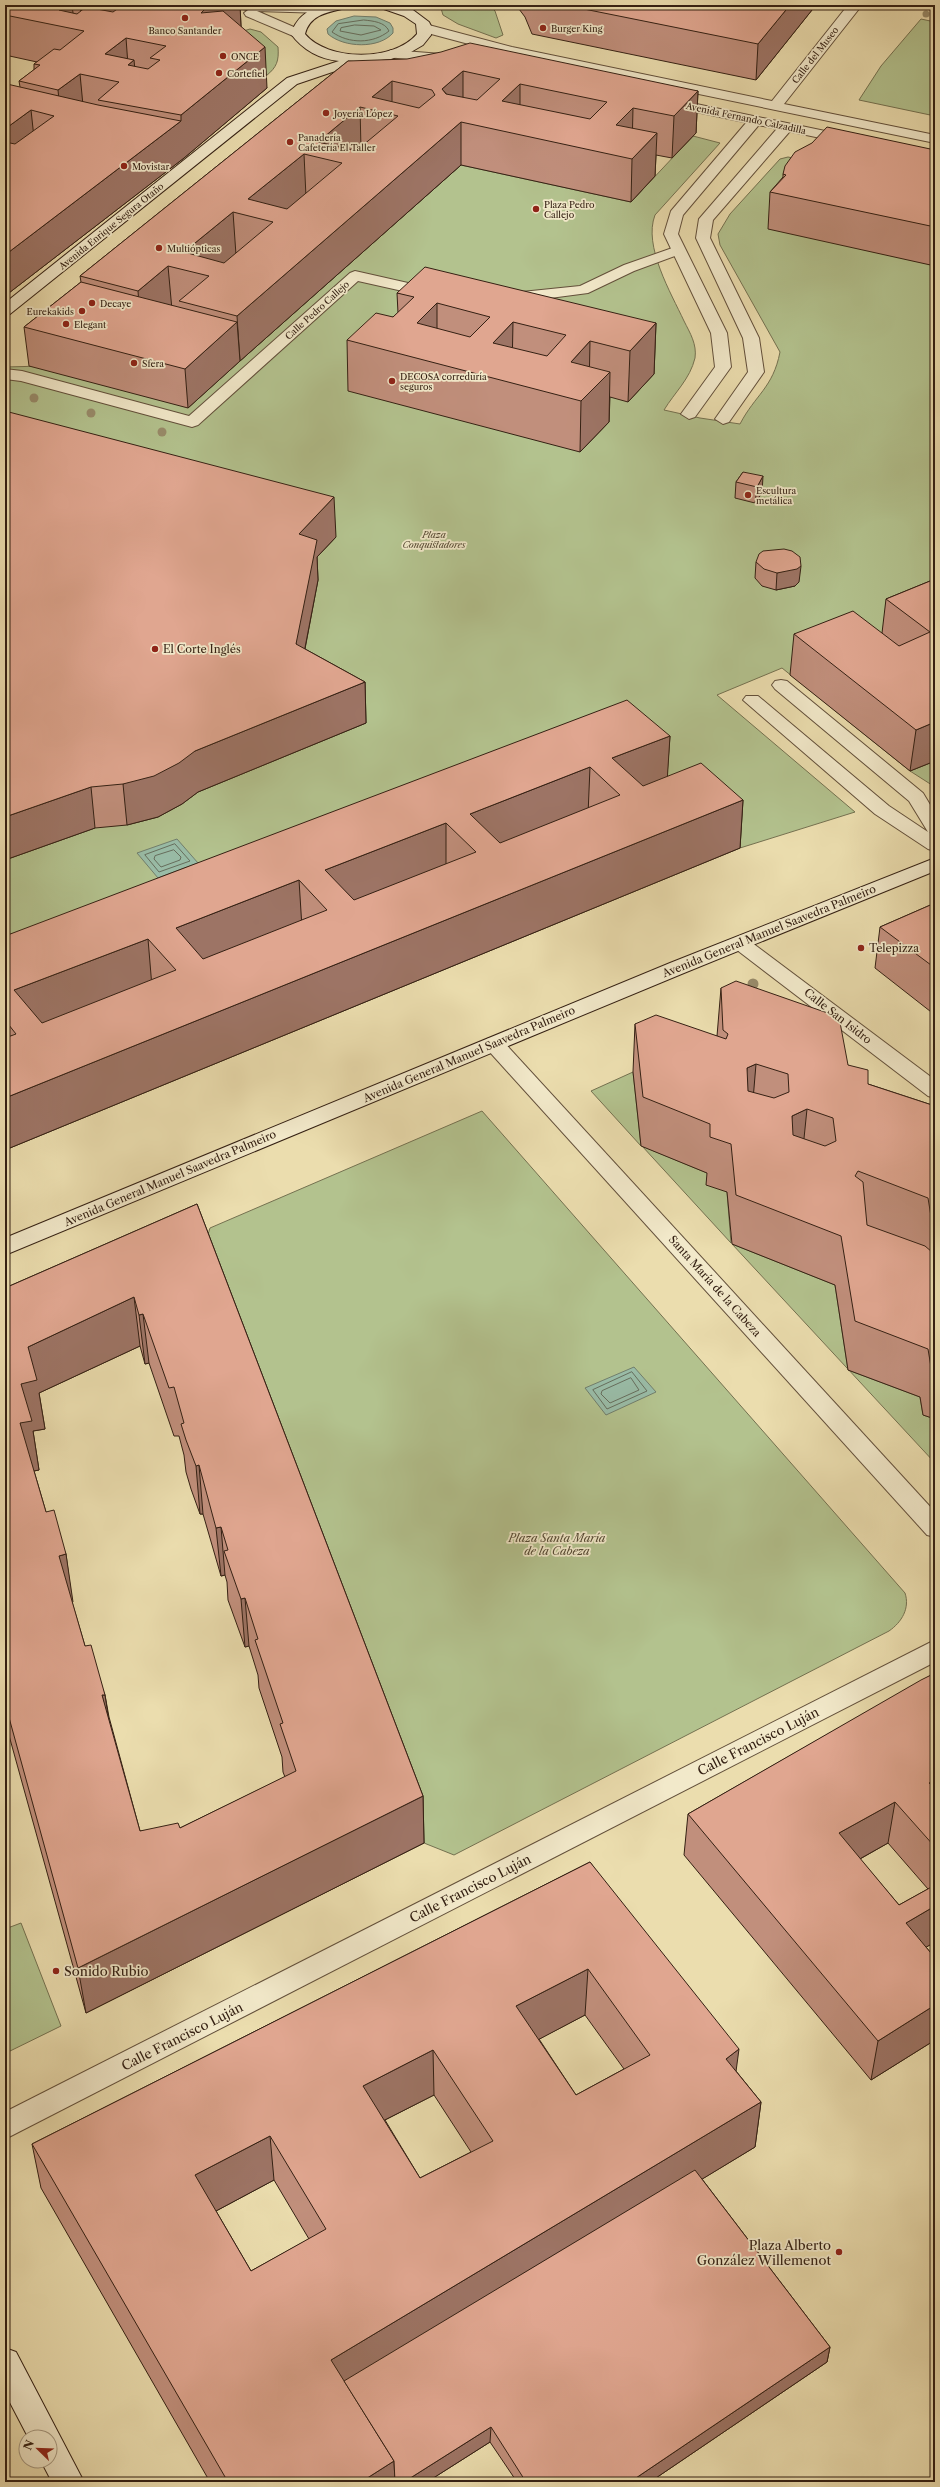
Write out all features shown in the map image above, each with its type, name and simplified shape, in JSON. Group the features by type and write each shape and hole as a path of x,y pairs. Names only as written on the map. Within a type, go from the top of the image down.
{"street":[{"path":"231,5 298,34 301,40 318,51 345,57 361,58 391,54 439,56 467,61"},
{"path":"242,5 276,9 324,9 341,5"},
{"path":"386,5 416,11 424,28 423,36 417,43 391,54"},
{"name":"Calle del Museo","path":"775,106 855,5"},
{"path":"298,34 303,20 324,9"},
{"name":"Avenida Fernando Calzadilla","path":"424,28 510,51 935,139"},
{"name":"Avenida Enrique Segura Otaño","path":"5,311 292,81 361,58"},
{"name":"Avenida Fernando Calzadilla","path":"657,99 865,143"},
{"path":"689,414 723,367 719,333 671,234 676,214 756,120"},
{"path":"723,420 756,372 752,338 703,238 706,219 786,127"},
{"path":"498,299 582,290 629,268 678,250"},
{"name":"Calle Pedro Callejo","path":"5,374 22,376 192,422 355,276 452,295"},
{"path":"781,685 916,797 935,828"},
{"path":"752,700 882,810 935,845"},
{"name":"Avenida General Manuel Saavedra Palmeiro","path":"5,1247 740,942 935,864"},
{"name":"Calle San Isidro","path":"740,942 935,1090"},
{"name":"Santa María de la Cabeza","path":"494,1044 935,1528"},
{"name":"Calle Francisco Luján","path":"5,2126 935,1650"},
{"path":"5,2362 40,2429"},
{"path":"58,2463 68,2482"}],"green space":[{"path":"440,5 489,5 495,11 503,35 496,38 458,24 443,15"},
{"path":"921,19 935,22 935,116 859,100 881,66"},
{"path":"250,29 261,32 278,47 276,63 273,70 266,76 220,38"},
{"name":"Plaza Conquistadores","path":"693,136 720,143 655,215 652,227 655,255 672,297 691,334 695,348 695,358 690,372 664,410 700,418 740,424 773,374 780,352 720,245 718,234 730,214 780,159 788,157 823,164 935,266 935,787 910,771 782,668 717,695 855,812 740,848 667,783 5,987 5,367 240,361 461,165 631,202"},
{"path":"633,1072 641,1146 591,1091"},
{"name":"Plaza Santa María de la Cabeza","path":"482,1111 905,1593 906,1609 898,1623 889,1631 454,1855 424,1843 202,1253 210,1228"},
{"path":"642,1146 707,1173 727,1192 731,1243"},
{"path":"732,1244 835,1285 848,1369"},
{"path":"849,1370 920,1397 923,1415 935,1419 935,1463"},
{"path":"21,1923 61,2026 6,2053 5,1929"}],"water":[{"path":"354,16 376,17 390,23 393,28 393,33 379,42 361,45 343,42 328,34 327,29 336,21"},
{"path":"177,839 198,863 158,878 137,853"},
{"path":"634,1367 656,1392 606,1415 585,1388"}],"building":[{"path":"5,5 66,5 59,10 77,14 86,7 113,12 123,5 209,5 201,13 223,11 265,47 181,115 98,100 119,82 80,74 58,90 19,81 40,65 34,64 54,49 60,50 84,31 5,15","holes":["126,38 166,46 150,58 160,60 148,69 128,65 134,60 105,54"]},
{"path":"564,5 790,5 758,44"},
{"path":"470,43 698,91 674,116 633,108 616,125 657,133 632,159 461,122 237,316 179,301 209,276 168,266 138,291 80,276 348,61 407,59 441,52","holes":["463,71 500,79 477,100 446,94 442,89","392,81 432,90 435,95 419,108 372,97","520,84 607,102 590,119 502,101","360,107 398,116 356,151 318,142","304,154 342,163 287,209 248,199","233,212 273,222 224,263 184,252"]},
{"path":"7,84 98,105 181,121 5,255 5,142 15,144 54,116 31,110 5,129 5,85"},
{"path":"827,127 935,150 935,227 770,192 786,175 783,174 785,166 795,152 812,143"},
{"path":"425,267 656,323 630,351 590,341 571,362 610,372 581,401 347,340 376,313 393,317 414,297 397,293","holes":["437,303 490,317 470,337 417,323","513,322 566,335 547,356 493,343"]},
{"path":"81,282 237,322 185,369 24,327"},
{"name":"El Corte Inglés","path":"5,411 334,497 299,534 317,540 296,644 365,682 195,751 179,763 154,776 123,784 91,787 5,817"},
{"path":"743,472 763,476 757,487 736,482"},
{"path":"784,549 792,551 800,557 801,566 797,569 777,573 764,569 756,562 759,554 763,551"},
{"path":"935,579 935,669 930,670 935,674 935,722 916,730 794,634 853,611 899,646 930,632 886,599"},
{"path":"627,700 670,736 612,758 643,786 701,763 743,800 5,1098 5,1038 16,1034 5,1020 5,936","holes":["590,767 620,795 500,843 470,814","446,823 476,852 354,900 325,870","299,880 327,910 203,959 176,928","148,939 176,970 42,1023 14,990"]},
{"path":"935,903 935,968 880,927"},
{"path":"736,981 839,1017 848,1065 868,1070 868,1084 935,1106 935,1241 928,1198 858,1171 855,1176 863,1182 867,1225 925,1246 935,1253 935,1368 931,1367 928,1349 855,1321 841,1236 736,1195 731,1144 710,1137 710,1124 643,1097 635,1024 656,1015 726,1039 728,1034 723,1030 721,988","holes":["756,1064 788,1074 789,1092 774,1098 748,1091 747,1068","807,1109 833,1118 836,1141 825,1146 793,1135 792,1116"]},
{"path":"197,1204 423,1796 78,1968 5,1703 5,1288","holes":["134,1297 139,1315 143,1314 169,1388 174,1387 184,1423 181,1424 186,1440 196,1466 199,1465 216,1528 221,1527 228,1550 224,1551 241,1599 245,1598 258,1639 255,1640 283,1723 280,1724 296,1771 180,1828 178,1823 140,1831 102,1695 105,1695 91,1645 85,1646 59,1556 66,1554 54,1510 46,1512 20,1423 32,1421 21,1384 37,1380 28,1347"]},
{"path":"935,1673 935,1780 929,1783 935,1789 935,1847 895,1802 839,1833 899,1905 935,1885 935,1906 906,1923 935,1958 935,2005 878,2041 688,1814"},
{"path":"590,1862 739,2049 726,2059 761,2102 331,2360 394,2461 361,2482 228,2482 32,2144","holes":["588,1969 650,2055 576,2095 516,2006","433,2050 493,2141 420,2178 363,2086","270,2136 326,2229 251,2271 195,2175"]},
{"path":"695,2170 830,2347 630,2482 526,2482 491,2427 404,2482 395,2482 394,2461 344,2381"}],"place":[{"name":"Banco Santander","path":"185,18"},
{"name":"Burger King","path":"543,28"},
{"name":"ONCE","path":"223,56"},
{"name":"Cortefiel","path":"219,73"},
{"name":"Joyería López","path":"326,113"},
{"name":"Panadería Cafetería El Taller","path":"290,142"},
{"name":"Movistar","path":"124,166"},
{"name":"Plaza Pedro Callejo","path":"536,209"},
{"name":"Multiópticas","path":"159,248"},
{"name":"Decaye","path":"92,303"},
{"name":"Eurekakids","path":"82,311"},
{"name":"Elegant","path":"66,324"},
{"name":"Sfera","path":"134,363"},
{"name":"DECOSA correduría seguros","path":"392,381"},
{"name":"Escultura metálica","path":"748,495"},
{"name":"El Corte Inglés","path":"155,649"},
{"name":"Telepizza","path":"861,948"},
{"name":"Sonido Rubio","path":"56,1971"},
{"name":"Plaza Alberto González Willemenot","path":"839,2252"}]}
